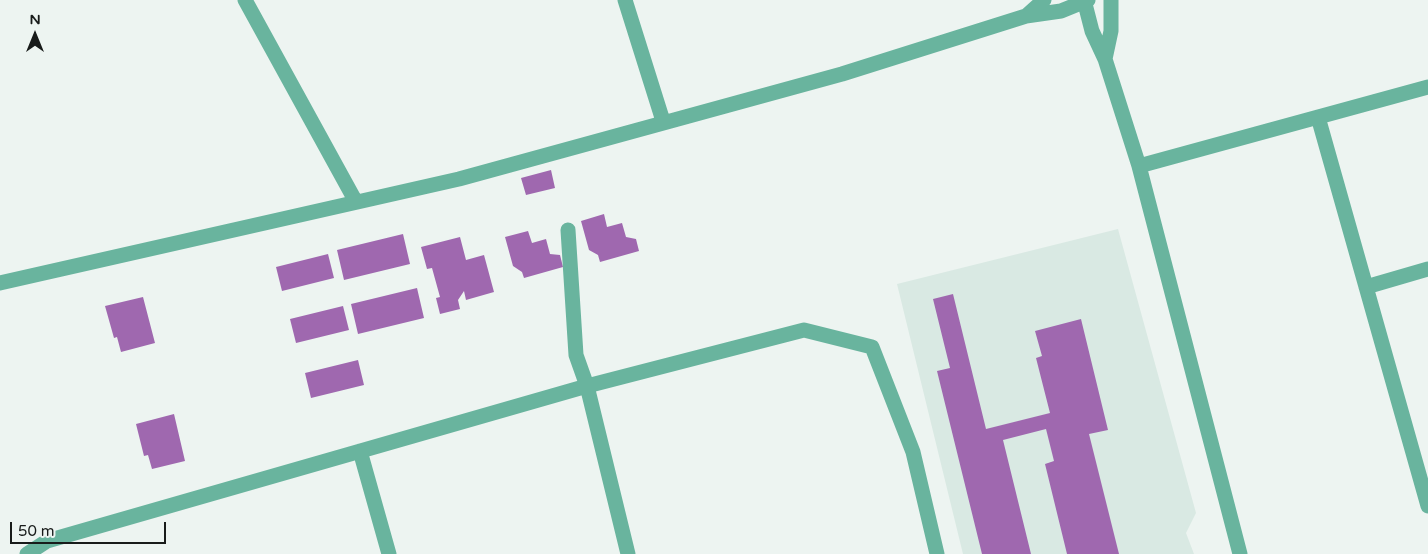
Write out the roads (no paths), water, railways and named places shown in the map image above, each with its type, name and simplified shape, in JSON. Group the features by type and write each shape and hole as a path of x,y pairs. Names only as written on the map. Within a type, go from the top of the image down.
{"street":[{"path":"245,0 356,202"},
{"path":"625,0 663,121"},
{"path":"1026,16 1044,0"},
{"path":"0,284 459,178 663,121 842,74 1026,16 1061,11 1085,0 1092,31 1105,59 1139,166 1240,554"},
{"path":"1105,59 1111,31 1111,0"},
{"path":"1139,166 1428,87"},
{"path":"1318,117 1428,506"},
{"path":"568,230 576,356 586,386 628,554"},
{"path":"1366,287 1428,269"},
{"path":"27,554 47,541 586,386 804,330 872,347 913,452 938,554"},
{"path":"360,451 389,554"}]}
